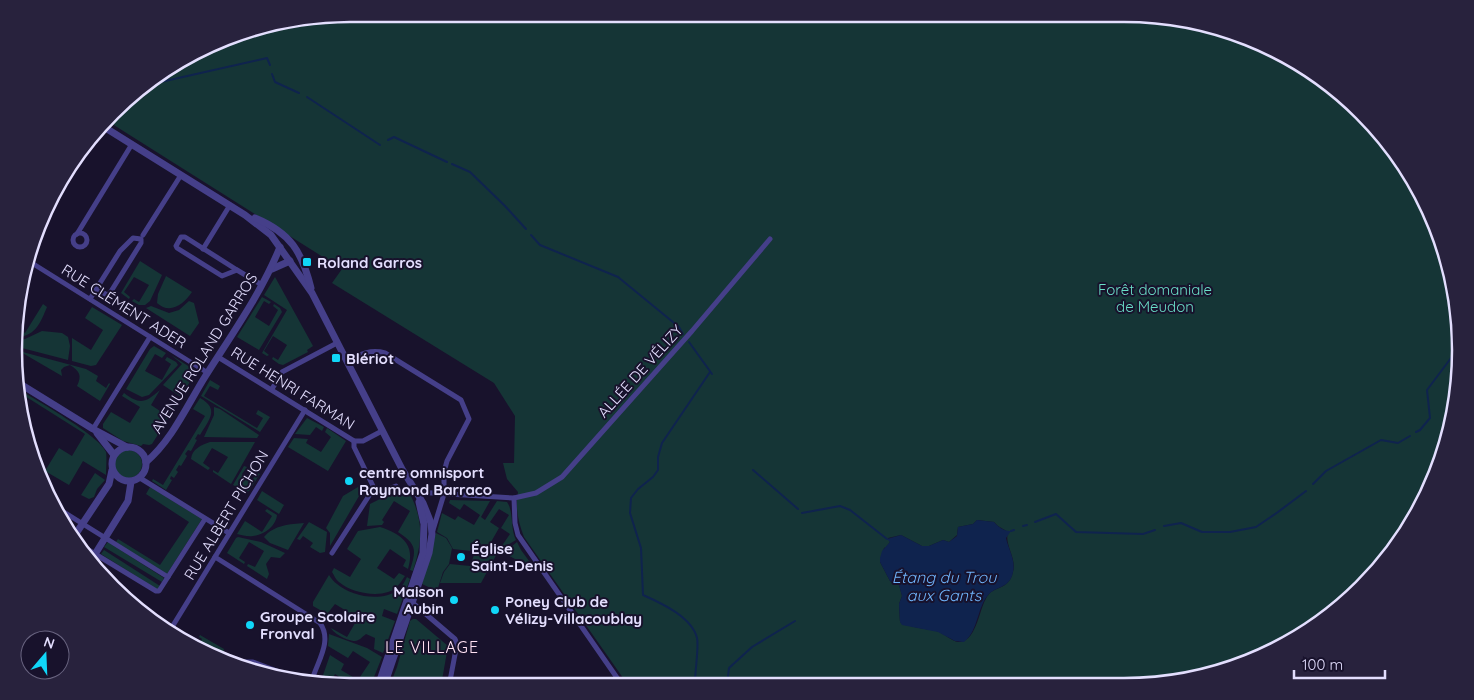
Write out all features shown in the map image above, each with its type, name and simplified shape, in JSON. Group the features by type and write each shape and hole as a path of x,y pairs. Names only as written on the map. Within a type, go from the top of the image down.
{"street":[{"path":"108,129 230,205 270,233 312,293 382,431 421,499 428,514 432,534"},
{"path":"77,234 132,144"},
{"path":"143,235 181,175"},
{"path":"203,249 230,205"},
{"path":"245,215 275,228 296,248 312,293"},
{"path":"237,270 222,276 176,246 181,237 185,237 262,285"},
{"path":"90,299 120,251 133,238 141,239 141,243 110,293 107,295 97,289"},
{"name":"ALLÉE DE VÉLIZY","path":"416,492 514,498 536,493 562,477 770,240"},
{"path":"280,247 286,244 296,248"},
{"name":"AVENUE ROLAND GARROS","path":"146,462 159,451 218,357 272,269 280,247"},
{"path":"290,261 296,248"},
{"name":"AVENUE ROLAND GARROS","path":"272,269 290,261"},
{"name":"RUE CLÉMENT ADER","path":"34,264 208,373"},
{"path":"94,429 150,337"},
{"path":"272,389 279,374 337,343"},
{"path":"347,361 369,351 376,350 385,353 461,400 469,419 447,461 444,472 444,494 432,534 429,553 410,602"},
{"name":"RUE HENRI FARMAN","path":"218,357 354,441 363,441 382,431"},
{"path":"24,387 94,429 127,447 134,448 143,454 146,462 145,471 140,478 131,482 118,478 112,470"},
{"name":"RUE ALBERT PICHON","path":"172,625 305,410"},
{"path":"94,429 114,455"},
{"path":"354,441 354,447 374,488 379,492 396,486"},
{"path":"77,531 109,484 114,455 127,447"},
{"name":"AVENUE ROLAND GARROS","path":"143,454 159,451"},
{"path":"140,478 229,533"},
{"path":"94,554 128,502 131,482"},
{"path":"332,553 374,488"},
{"path":"386,678 423,553 425,539 422,510 416,492"},
{"path":"514,498 515,523 518,535 617,678"},
{"path":"66,514 168,577"},
{"path":"98,559 156,591 161,590 205,519"},
{"path":"215,558 320,623 325,629 326,636 313,676"},
{"path":"410,602 455,639 457,644 451,678"}],"green space":[{"name":"Forêt domaniale de Meudon","path":"350,22 1124,22 1167,25 1229,40 1249,47 1288,66 1323,90 1356,118 1384,151 1408,186 1418,205 1427,225 1440,265 1449,307 1451,329 1452,350 1449,393 1434,455 1418,495 1396,532 1370,566 1340,596 1288,634 1249,653 1229,660 1167,675 1124,678 623,678 524,537 518,514 518,492 507,479 503,463 514,463 515,416 494,383 332,283 342,269 113,124 151,90 186,66 205,56 245,40 307,25","holes":["977,520 994,522 1008,532 1007,537 1014,567 1013,572 1006,584 989,594 974,629 966,640 957,642 936,631 913,627 900,622 899,604 902,596 899,584 890,581 880,562 884,548 890,542 888,538 901,535 922,546 929,546 943,540 949,542 957,535 958,527 973,524"]},
{"path":"140,261 162,275 150,301 145,305 139,305 132,301 134,299 139,302 149,285 134,277 124,292 130,297 129,299 121,293"},
{"path":"166,276 192,292 181,304 172,308 167,308 157,303 158,294"},
{"path":"275,277 313,346 307,350 308,352 283,365 272,359 273,357 278,360 287,345 273,336 264,351 269,355 267,356 262,353 287,310 264,295"},
{"path":"262,297 271,302 269,304 264,301 255,317 269,326 278,310 273,306 274,304 282,312 259,350 237,337"},
{"path":"189,301 194,303 199,323 190,336 146,308 151,306 169,313 179,310"},
{"path":"43,304 47,307 37,327 34,331 23,336 23,332 25,333"},
{"path":"92,307 122,325 96,365 91,366 72,361 72,338 91,350 103,330 85,318"},
{"path":"42,331 62,333 68,337 70,346 68,360 22,348 23,339"},
{"path":"154,346 166,353 162,358 155,354 145,371 162,380 171,364 165,360 167,357 178,365 149,395 142,397 126,389 150,349"},
{"path":"22,352 86,369 98,376 96,381 106,388 110,384 100,401 77,386 79,374 70,365 61,370 62,376"},
{"path":"171,355 196,371 181,397 163,385 182,364"},
{"path":"210,380 220,386 218,390 210,386 204,396 257,428 263,418 256,414 258,410 270,417 260,432 201,396"},
{"path":"160,390 151,405 166,415 178,398 180,399 152,444 143,444 141,446 123,441 103,428 103,424 111,412 130,423 140,407 122,396 124,393 138,401 142,401 150,398"},
{"path":"25,393 80,427 101,445 106,452 106,475 83,461 69,485 45,470 59,448 72,456 85,434 26,396"},
{"path":"200,398 210,406 211,415 200,435 198,434 195,439 197,440 191,451 188,450 185,454 187,456 176,470 178,472 174,478 171,476 170,479 172,480 166,490 152,481 153,479 163,485 205,416 193,409"},
{"path":"214,407 259,435 257,438 204,437 214,415"},
{"path":"307,418 324,427 322,431 316,427 310,435 295,434"},
{"path":"327,428 346,441 328,471 288,447 294,438 308,439 306,443 321,452 331,437 325,432"},
{"path":"210,442 255,442 231,484 213,472 213,470 218,473 228,457 212,448 203,463 210,468 208,470 191,459 195,450"},
{"path":"128,450 138,454 142,464 138,474 128,478 118,474 114,464 118,454"},
{"path":"244,466 247,467 242,474 252,480 257,473 260,474 249,491 246,492 233,485"},
{"path":"95,473 105,480 97,489 94,497 89,499 81,495"},
{"path":"363,484 367,486 363,496 359,496 330,546 330,533 326,528 343,496"},
{"path":"406,486 416,508 420,527 419,548 413,571 410,570 414,557 412,544 398,532 410,511 394,501 382,520 384,522 382,525 367,526 370,504"},
{"path":"150,487 202,519 167,574 116,542 118,539 160,565 189,522 146,494"},
{"path":"262,491 284,505 279,514 257,500"},
{"path":"450,500 490,501 481,517 485,520 497,501 507,502 509,506 516,540 499,550 510,534 501,528 509,515 499,509 490,522 499,528 491,542 500,548 481,583 440,583 444,572 450,564 470,566 474,555 471,551 453,549 447,538 437,532 442,513 455,520 458,516 474,525 480,515 464,504 460,510 449,503"},
{"path":"267,509 277,515 269,529 253,536 237,534 245,521 262,532 272,516 265,511"},
{"path":"309,522 327,532 325,552 320,553 310,547 313,543 303,536 300,540 297,539"},
{"path":"304,523 288,550 270,543 264,537 277,528"},
{"path":"380,527 394,533 405,541 410,553 410,560 408,569 403,566 406,560 390,549 377,568 394,579 399,573 405,576 393,590 376,594 362,593 344,586 332,572 334,568 350,577 361,559 347,549 358,531"},
{"path":"436,533 446,538 452,548 449,564 443,572 437,591 422,584"},
{"path":"238,537 261,542 285,553 280,558 271,557 266,564 269,574 267,579 247,566 248,564 255,567 264,551 249,542 239,558 245,562 244,564 227,553"},
{"path":"108,542 164,578 162,582 104,547"},
{"path":"517,542 532,565 530,567 504,553"},
{"path":"104,550 160,586 158,590 101,554"},
{"path":"329,575 336,583 351,592 376,597 391,594 399,589 407,577 410,579 397,614 384,609 382,616 395,621 383,653 374,649 375,638 366,634 358,640 352,641 338,635 331,628 347,637 358,618 335,604 327,614 313,606 313,602"},
{"path":"416,619 448,646 442,678 393,678 410,621"},
{"path":"329,634 367,648 382,657 374,677 359,678 370,662 353,651 348,658 328,646"},
{"path":"200,635 224,649 223,652 201,642 202,639 199,637"},
{"path":"330,655 344,664 341,670 355,678 340,678 335,674 333,677 323,676"}],"water":[{"name":"Étang du Trou aux Gants","path":"977,520 994,522 1004,530 1011,531 1006,538 1014,568 1009,581 992,591 985,599 969,637 964,642 955,641 938,632 902,625 900,622 899,604 902,596 899,585 890,581 880,562 882,551 890,542 887,539 901,535 922,546 929,546 943,540 949,542 957,536 958,527 973,524"}],"waterway":[{"path":"163,81 267,58 270,65"},
{"path":"272,74 275,82 299,93"},
{"path":"307,97 380,145"},
{"path":"388,140 394,137 447,162"},
{"path":"452,164 470,172 526,229"},
{"path":"531,235 540,245 618,277 679,327 683,334"},
{"path":"689,342 712,374"},
{"path":"1416,432 1430,418 1427,390 1452,357"},
{"path":"695,678 698,647 694,630 675,612 643,595 641,548 630,513 631,498 658,470 658,457 662,443 710,372"},
{"path":"1313,484 1326,471 1381,440 1398,443 1410,436"},
{"path":"753,470 798,509"},
{"path":"1164,526 1181,523 1202,532 1230,532 1256,527 1306,491"},
{"path":"802,513 840,506 850,510 887,539"},
{"path":"1035,522 1056,514 1076,532 1143,534 1155,530"},
{"path":"1023,526 1027,525"},
{"path":"728,678 729,668 752,647 795,621"}],"place":[{"name":"Roland Garros","path":"307,262"},
{"name":"Blériot","path":"336,358"},
{"name":"centre omnisport Raymond Barraco","path":"349,481"},
{"name":"Église Saint-Denis","path":"461,557"},
{"name":"Maison Aubin","path":"454,600"},
{"name":"Poney Club de Vélizy-Villacoublay","path":"495,610"},
{"name":"Groupe Scolaire Fronval","path":"250,625"}],"district":[{"name":"LE VILLAGE","path":"432,647"}]}
